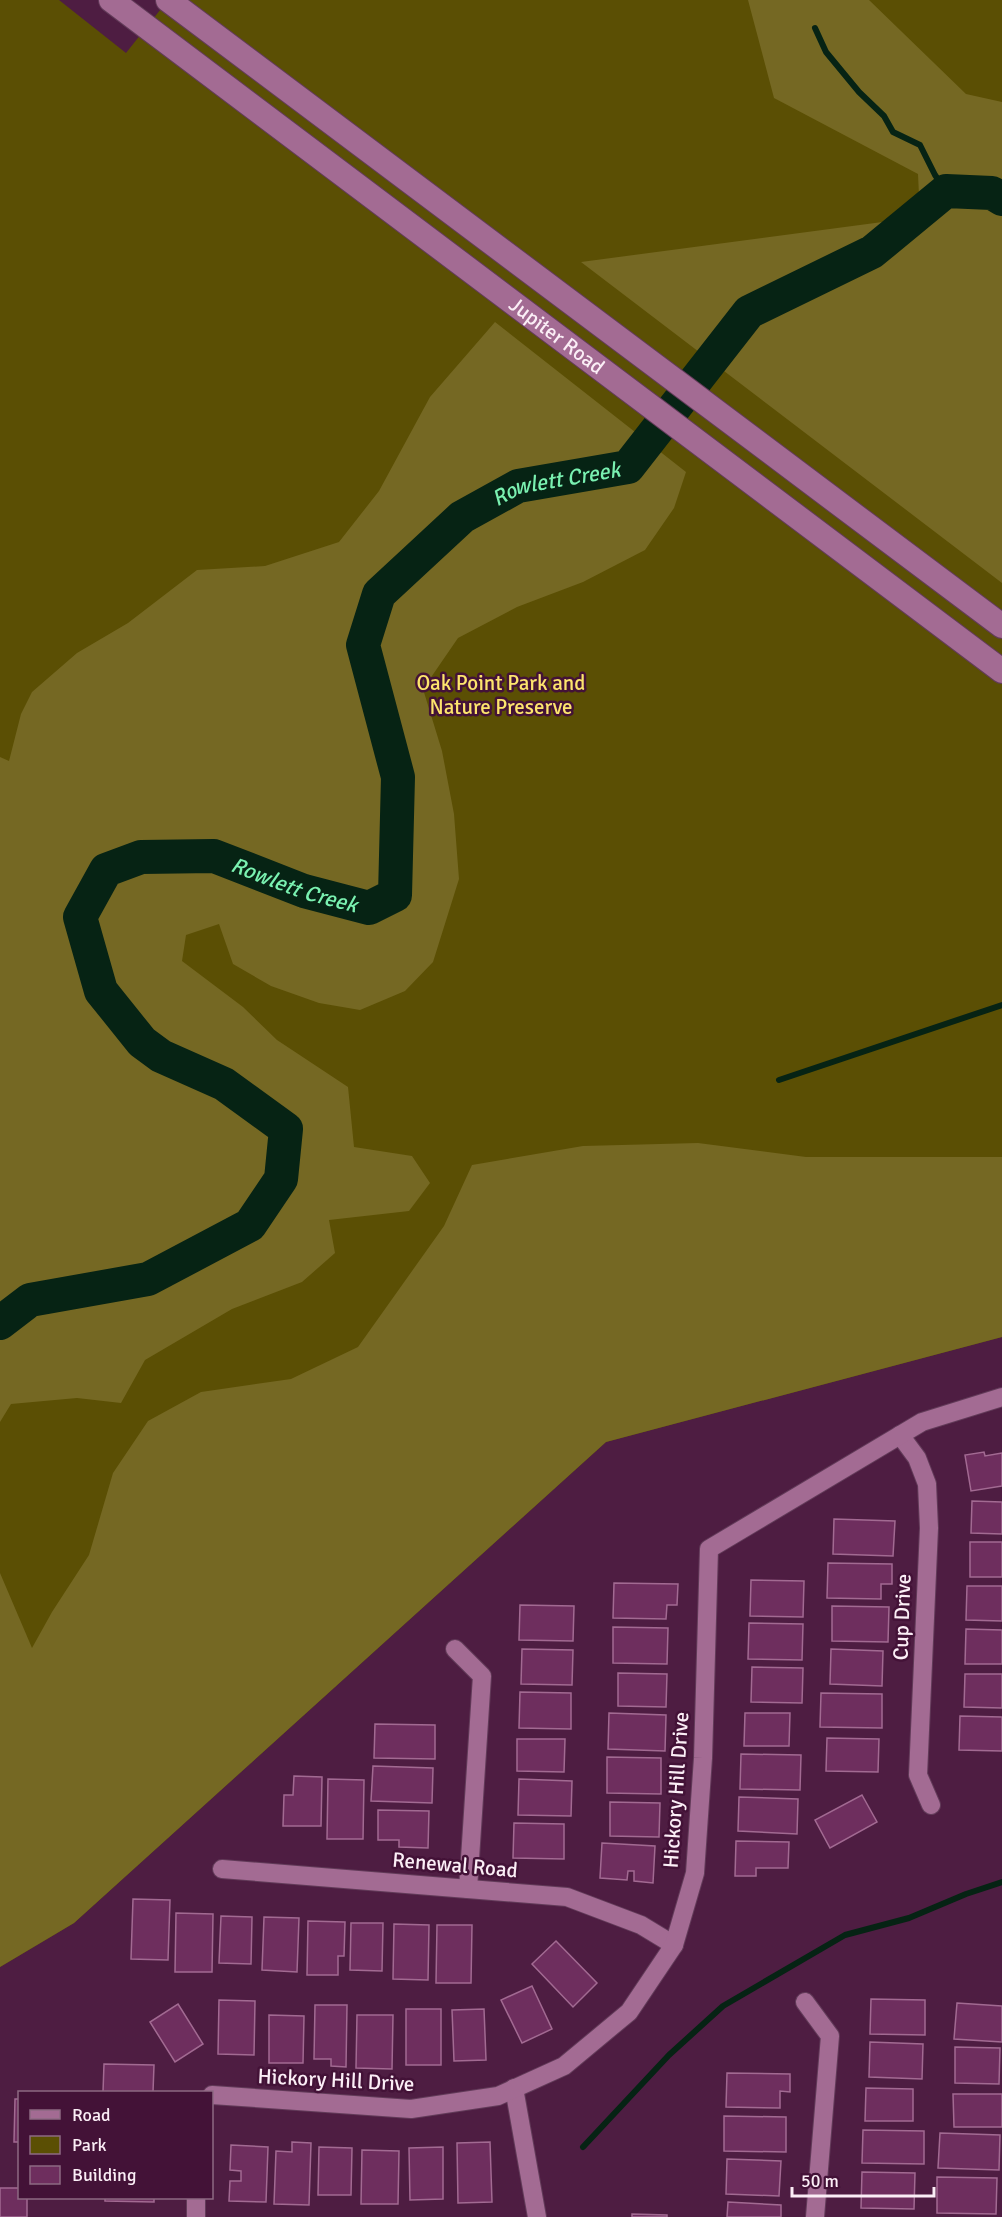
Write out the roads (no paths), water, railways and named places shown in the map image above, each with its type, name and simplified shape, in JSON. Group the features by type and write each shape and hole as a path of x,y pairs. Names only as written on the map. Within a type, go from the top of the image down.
{"main road":[{"name":"Jupiter Road","path":"111,0 1002,671"},
{"name":"Jupiter Road","path":"168,0 1002,626"}],"street":[{"name":"Hickory Hill Drive","path":"213,2095 411,2109 498,2096 564,2066 629,2012 674,1945 694,1873 703,1758 709,1549 922,1422 1002,1397"},
{"name":"Cup Drive","path":"900,1435 917,1458 927,1484 929,1528 918,1775 931,1805"},
{"path":"454,1649 482,1676 468,1889"},
{"name":"Renewal Road","path":"222,1869 567,1898 641,1925 674,1945"},
{"path":"805,2002 830,2036 815,2217"},
{"path":"514,2088 537,2217"},
{"path":"196,2199 196,2217"}],"waterway":[{"path":"815,28 826,52 859,92 884,116 893,132 920,145 946,191"},
{"name":"Rowlett Creek","path":"0,1323 30,1300 148,1279 250,1225 281,1179 286,1129 224,1084 161,1056 142,1042 101,991 80,917 106,870 141,857 214,856 304,891 369,908 395,895 398,777 363,645 379,594 462,517 518,486 628,467 749,312 872,252 946,191 992,193 1002,199"},
{"path":"779,1080 1002,1005"},
{"path":"583,2147 669,2055 723,2006 845,1935 909,1918 966,1894 1002,1882"}],"park label":[{"name":"Oak Point Park and Nature Preserve","path":"501,695"}]}
